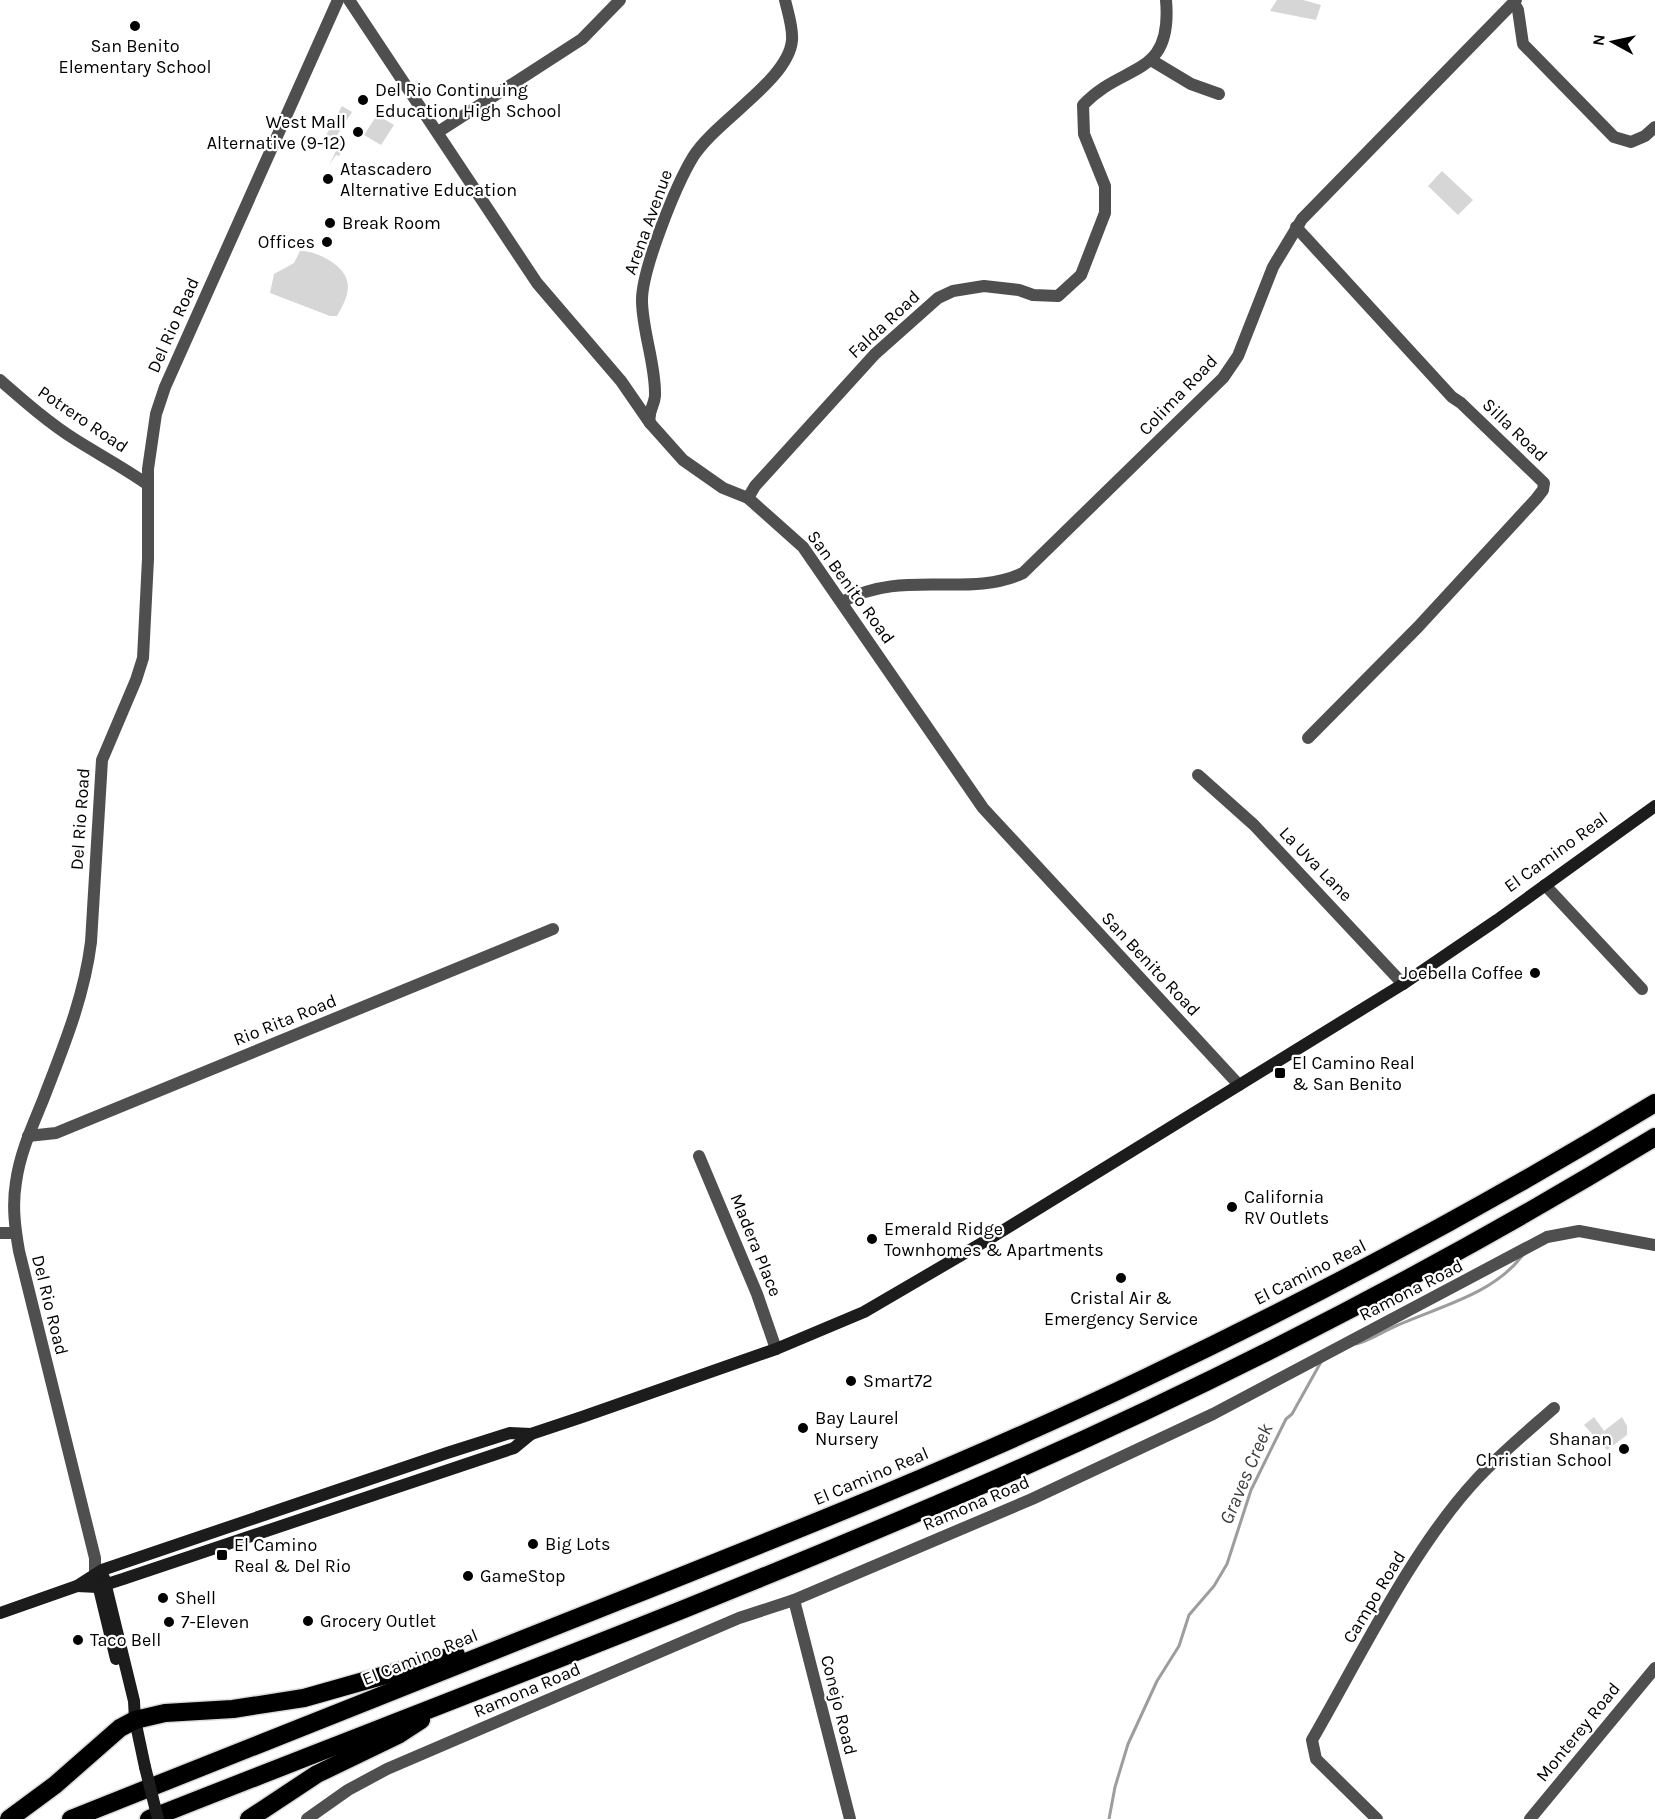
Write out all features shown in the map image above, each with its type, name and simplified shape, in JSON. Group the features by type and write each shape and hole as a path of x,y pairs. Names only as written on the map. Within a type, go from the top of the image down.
{"highway":[{"name":"El Camino Real","path":"71,1819 921,1479 1146,1378 1383,1258 1486,1202 1655,1102"},
{"path":"149,1819 923,1510 1079,1442 1365,1301 1513,1220 1655,1137"},
{"path":"9,1819 55,1785 113,1734 135,1720 165,1713 233,1709 304,1698 536,1634"},
{"path":"249,1819 317,1773 398,1735 457,1697"}],"main road":[{"name":"El Camino Real","path":"77,1586 102,1586 514,1448 531,1434 830,1328 897,1294 1404,984 1655,806"},
{"name":"El Camino Real","path":"0,1613 77,1586 99,1571 457,1450 510,1433 531,1434"},
{"name":"Del Rio Road","path":"99,1571 134,1701 135,1720 158,1819"}],"street":[{"name":"Del Rio Road","path":"99,1571 15,1233 16,1182 28,1136 74,1020 88,964 102,760 114,727 131,694 143,658 148,559 147,484 153,431 165,387 338,0"},
{"name":"San Benito Road","path":"350,0 537,283 621,381 650,423 683,459 723,488 748,498 803,547 983,808 1239,1085"},
{"path":"438,132 582,39 620,0"},
{"name":"Arena Avenue","path":"650,423 648,415 656,394 642,300 660,233 677,189 695,154 713,132 775,74 787,58 792,42 792,29 784,0"},
{"path":"1166,0 1164,40 1151,60 1191,84 1219,94"},
{"path":"1515,1 1523,44 1614,137 1631,142 1645,136 1655,127"},
{"name":"Colima Road","path":"842,602 901,583 989,582 1023,573 1223,378 1238,356 1266,281 1296,227 1515,1"},
{"name":"Falda Road","path":"748,498 755,486 875,354 938,298 953,291 984,286 1019,290 1033,295 1058,296 1081,275 1105,213 1107,195 1084,134 1083,105 1093,94 1151,60"},
{"name":"Silla Road","path":"1296,227 1452,397 1544,483 1543,490 1536,499 1418,627 1308,738"},
{"name":"Potrero Road","path":"0,380 36,412 147,484"},
{"name":"La Uva Lane","path":"1198,775 1254,825 1404,984"},
{"path":"1545,885 1642,989"},
{"name":"Rio Rita Road","path":"28,1136 56,1133 553,929"},
{"name":"Madera Place","path":"699,1156 757,1294 776,1349"},
{"name":"Ramona Road","path":"306,1819 348,1790 387,1768 739,1618 794,1600 1032,1499 1213,1414 1547,1237 1579,1231 1655,1245"},
{"path":"0,1233 15,1233"},
{"name":"Campo Road","path":"1377,1819 1316,1759 1312,1740 1408,1574 1440,1525 1476,1480 1554,1408"},
{"name":"Conejo Road","path":"794,1600 850,1819"},
{"name":"Monterey Road","path":"1530,1819 1655,1668"}],"shaded area":[{"path":"1277,0 1303,0 1321,5 1316,20 1270,11"},
{"path":"342,106 352,112 336,137 346,144 339,156 336,155 329,165 338,147 324,139"},
{"path":"377,115 394,125 381,145 364,135"},
{"path":"1442,171 1473,200 1458,215 1428,186"},
{"path":"300,251 314,253 327,259 336,265 346,277 348,291 337,316 330,316 270,293 274,274 294,263"},
{"path":"1594,1417 1604,1431 1622,1417 1627,1426 1627,1435 1607,1450 1584,1425"}],"waterway":[{"name":"Graves Creek","path":"1356,1344 1481,1290 1510,1269 1522,1256"},
{"name":"Graves Creek","path":"1109,1819 1115,1787 1128,1744 1157,1681 1179,1646 1189,1615 1214,1586 1227,1564 1251,1490 1286,1419 1292,1414 1321,1362"}],"place":[{"name":"San Benito Elementary School","path":"135,26"},
{"name":"Del Rio Continuing Education High School","path":"363,100"},
{"name":"West Mall Alternative (9-12)","path":"358,132"},
{"name":"Atascadero Alternative Education","path":"328,179"},
{"name":"Break Room","path":"330,223"},
{"name":"Offices","path":"327,242"},
{"name":"Joebella Coffee","path":"1535,973"},
{"name":"El Camino Real & San Benito","path":"1280,1073"},
{"name":"California RV Outlets","path":"1232,1207"},
{"name":"Emerald Ridge Townhomes & Apartments","path":"872,1239"},
{"name":"Cristal Air & Emergency Service","path":"1121,1278"},
{"name":"Smart72","path":"851,1381"},
{"name":"Bay Laurel Nursery","path":"803,1428"},
{"name":"Shanan Christian School","path":"1624,1449"},
{"name":"Big Lots","path":"533,1544"},
{"name":"El Camino Real & Del Rio","path":"222,1555"},
{"name":"GameStop","path":"468,1576"},
{"name":"Shell","path":"163,1598"},
{"name":"Grocery Outlet","path":"308,1621"},
{"name":"7-Eleven","path":"169,1622"},
{"name":"Taco Bell","path":"78,1640"}]}
